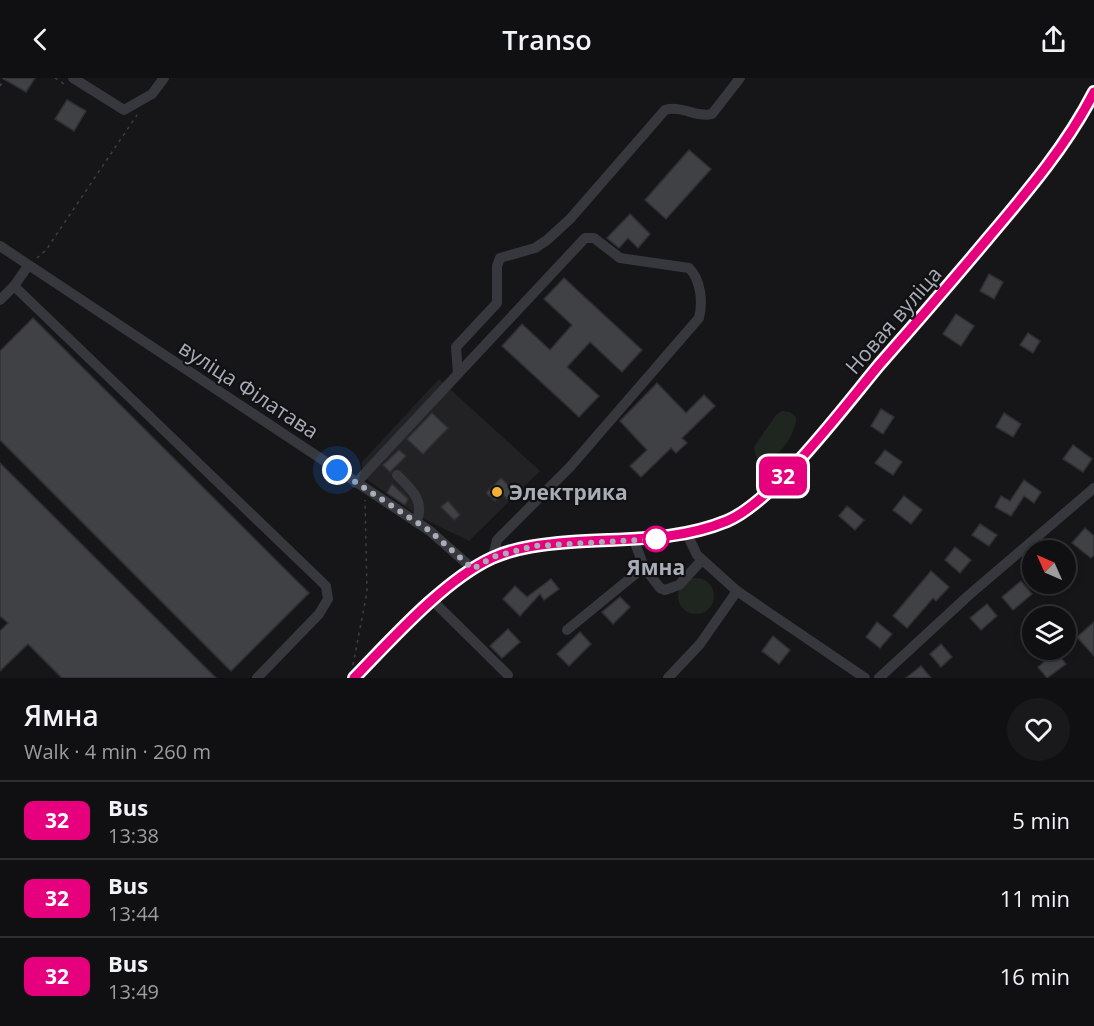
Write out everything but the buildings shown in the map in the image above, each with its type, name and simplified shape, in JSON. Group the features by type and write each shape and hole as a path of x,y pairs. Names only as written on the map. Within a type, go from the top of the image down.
{"street":[{"path":"73,78 124,110 152,94 164,78"},
{"path":"458,374 456,347 497,303 497,262 500,258 535,248 547,240 570,219 665,110 679,108 706,115 712,114 740,78"},
{"name":"Новая вуліца","path":"353,673 433,601 473,569 493,557 534,546 634,540 687,534 729,520 751,506 778,482 1024,196 1061,145 1094,92"},
{"path":"356,483 585,238 594,238 620,258 683,265 694,273 697,280 701,308 699,318 570,467 497,540 493,557"},
{"name":"вуліца Філатава","path":"0,246 416,522 446,543 473,569"},
{"path":"0,300 14,286 28,266"},
{"path":"14,286 326,586 328,599 319,614 257,678"},
{"path":"397,475 417,496 420,514 416,522"},
{"path":"879,678 969,595 1094,488"},
{"path":"687,534 702,560 737,591 865,678"},
{"path":"634,540 644,567 665,590 679,585 702,560"},
{"path":"567,630 644,567"},
{"path":"668,678 700,644 737,591"},
{"path":"433,601 508,675"}],"path":[{"path":"0,86 5,78"},
{"path":"28,266 46,250 137,114 138,102"},
{"path":"353,673 367,592 365,493"}],"shaded area":[{"path":"439,379 540,471 469,541 420,517 362,476 362,462"},
{"path":"782,411 790,412 796,417 789,440 777,454 770,458 756,457 754,447 776,415"},
{"path":"696,578 709,583 714,596 709,609 696,614 683,609 678,596 683,583"}],"bus line":[{"name":"32","path":"354,678 433,601 473,569 493,557 534,546 687,534 729,520 751,506 778,482 821,434 1024,196 1061,145 1094,92"}],"place":[{"name":"Электрика","path":"497,492"},
{"name":"Ямна","path":"656,539"}],"route":[{"path":"337,470 430,531 473,569 493,557 534,546 658,538 656,539"}]}
